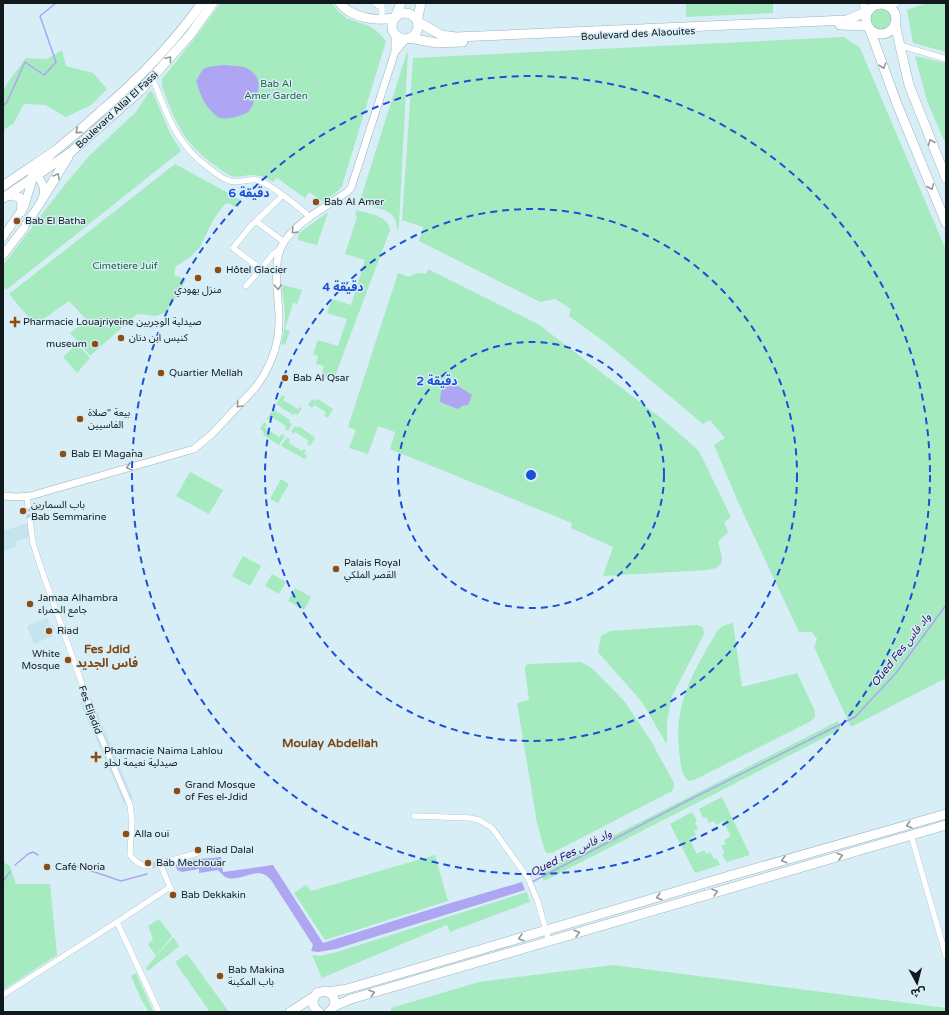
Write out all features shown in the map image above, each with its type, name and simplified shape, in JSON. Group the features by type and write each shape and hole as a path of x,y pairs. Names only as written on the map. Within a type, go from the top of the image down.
{"main road":[{"name":"Boulevard Allal El Fassi","path":"3,186 56,150 141,76 170,44 202,3"},
{"name":"Boulevard Allal El Fassi","path":"5,197 70,153 152,79 190,35 213,3"},
{"path":"340,3 345,9 358,16 382,20 395,17 400,13 408,13 417,21"},
{"path":"394,33 392,22 401,3"},
{"path":"382,20 398,37 408,39 418,30 417,21 421,3"},
{"path":"867,20 877,5 890,5 895,14 895,24 899,45 909,85 946,178"},
{"path":"867,20 878,34 890,31 895,24"},
{"path":"867,20 897,104 946,224"},
{"name":"Boulevard des Alaouites","path":"417,21 441,35 456,37 867,20"},
{"name":"Boulevard des Alaouites","path":"408,39 444,43 847,24 867,20"},
{"path":"3,237 21,212 33,179 56,150"},
{"path":"3,255 25,226 70,153"},
{"path":"21,173 43,183 43,198"},
{"path":"33,179 36,194 43,198"},
{"path":"5,197 15,196 20,198 22,203 21,212"},
{"path":"290,1012 323,991 338,991 362,985 729,876 946,814"},
{"path":"333,1009 351,999 946,825"},
{"path":"891,830 896,840"},
{"path":"329,992 334,998 333,1009"},
{"path":"290,1012 317,1011 313,1003 315,996"}],"street":[{"path":"374,3 382,5 382,20"},
{"path":"863,3 867,20"},
{"path":"246,286 292,232 310,217 347,192 350,188 395,52 394,33"},
{"path":"395,52 408,39"},
{"path":"899,45 946,59"},
{"path":"152,79 175,129 185,146 197,159 228,180 237,182 257,180 267,184 303,210 310,217"},
{"path":"261,269 233,248 250,227 257,222 282,196"},
{"path":"257,222 282,245"},
{"path":"3,496 26,497 194,449 212,434 261,380 272,358 279,330 277,268 278,257 282,245"},
{"path":"26,497 28,506"},
{"name":"Fes Eljadid","path":"30,520 33,543 41,568 100,735 130,804 132,821 130,855 137,862 150,866"},
{"path":"414,816 457,817 479,820 492,828 533,887 549,942"},
{"path":"910,835 946,956"},
{"path":"172,860 198,853"},
{"path":"161,866 173,895"},
{"path":"3,995 170,887"},
{"path":"117,922 159,1012"}],"shaded area":[{"path":"224,65 239,66 248,69 253,72 258,79 258,92 252,107 248,112 242,115 229,118 221,118 213,113 202,98 196,81 203,69"},
{"path":"446,381 458,386 472,395 468,405 462,406 458,409 440,402 441,392"},
{"path":"31,522 32,536 15,542 16,547 3,551 3,531"},
{"name":"Riad","path":"47,618 50,626 53,625 55,631 51,632 53,636 34,644 27,626"},
{"path":"92,699 133,799 124,804 80,702"},
{"path":"221,857 223,872 273,865 323,943 522,882 525,890 336,949 318,952 311,951 313,945 271,880 266,875 256,873 234,879 225,877 218,870 199,873 199,869 182,872 177,870 176,865 185,861"}],"green space":[{"name":"Bab Al Amer Garden","path":"221,3 332,3 344,16 369,26 386,41 342,186 323,202 309,192 305,198 277,178 273,182 258,176 250,175 236,177 229,175 194,148 181,130 162,86 162,79"},
{"path":"686,3 773,3 773,13 686,17"},
{"path":"927,3 946,3 946,52 913,43 907,10"},
{"path":"881,9 889,12 892,20 889,28 881,31 873,28 870,20 873,12"},
{"path":"844,37 860,48 946,250 946,678 851,727 814,647 817,639 812,632 799,632 738,502 714,445 725,438 710,420 703,424 606,343 569,316 571,309 555,299 540,302 419,241 423,227 402,220 413,58"},
{"path":"62,50 66,66 93,73 107,89 91,105 66,117 45,105 24,104 13,124 3,130 3,91 8,82 26,58 47,59"},
{"path":"408,51 399,225 397,232 396,223 393,216 389,212 371,206 361,198"},
{"path":"915,56 946,63 946,145 927,101"},
{"path":"152,91 170,133 181,151 6,290 3,285 3,265 88,157 136,112 149,92"},
{"name":"Cimetiere Juif","path":"175,164 241,200 235,207 229,203 225,204 213,220 200,247 190,257 175,267 174,275 186,280 167,312 156,316 137,314 90,356 70,333 87,320 69,301 35,325 9,294"},
{"path":"357,210 382,218 386,221 390,230 335,376 328,378 321,375 324,366 316,364 318,356 313,354 318,340 338,346 347,319 327,313 332,299 351,305 365,260 345,254 357,217 355,214"},
{"path":"328,212 317,245 298,240 299,233"},
{"path":"428,269 538,324 666,422 699,451 731,517 724,522 728,532 718,542 722,557 721,564 716,568 707,570 603,576 613,547 571,528 572,523 390,449 395,432 378,426 368,454 349,448 356,430 348,427 398,273 409,277 417,273 426,274"},
{"path":"283,285 302,290 297,304 293,303 285,329 290,331 285,345 281,344 285,323"},
{"path":"77,344 90,358 77,373 63,357"},
{"path":"282,395 285,397 283,400 298,409 300,407 302,408 298,415 294,413 293,415 276,404"},
{"path":"312,399 316,401 318,399 333,409 328,418 324,416 326,412 314,405 312,408 308,405"},
{"path":"273,409 290,420 289,422 292,424 288,431 285,429 286,426 272,417 270,420 267,419"},
{"path":"264,422 267,424 265,428 279,437 282,434 285,436 279,445 263,435 264,432 260,429"},
{"path":"295,426 298,428 299,426 315,438 310,446 307,444 309,441 295,432 294,434 291,432"},
{"path":"287,437 290,439 289,443 302,451 304,449 306,450 304,454 307,455 305,459 281,446"},
{"path":"190,472 223,490 209,514 176,496"},
{"path":"281,479 289,484 278,503 270,499"},
{"path":"243,556 261,566 250,586 232,576"},
{"path":"272,574 286,582 279,594 265,586"},
{"path":"295,588 311,597 304,610 288,601"},
{"path":"733,623 742,687 797,673 815,711 815,717 811,721 694,780 689,781 683,774 681,767 678,739 679,721 686,691 692,676 717,631 722,626"},
{"path":"697,625 703,627 704,634 672,696 667,721 666,743 642,702 598,652 601,636 610,631"},
{"path":"581,662 592,668 625,702 651,741 674,783 674,787 672,791 552,853 547,853 545,851 537,823 517,703 529,700 525,670 525,667 528,664"},
{"path":"838,721 841,729 544,881 540,873"},
{"path":"722,797 750,855 727,862 722,855 725,853 721,846 726,844 724,840 731,836 723,821 716,825 714,821 709,823 706,817 703,818 699,809"},
{"path":"692,812 697,821 695,822 698,829 694,831 696,835 689,839 697,854 704,850 706,854 710,852 720,865 695,873 670,824"},
{"path":"435,855 448,901 325,940 294,893 306,885 311,891"},
{"path":"3,862 10,866 16,884 50,884 57,955 3,990"},
{"path":"527,892 530,902 450,932 447,925 322,978 312,955 320,956 337,952"},
{"path":"159,919 172,936 156,956 148,944 153,939 148,926"},
{"path":"173,937 179,946 148,971 146,968"},
{"path":"187,954 229,1012 210,1012 175,962"},
{"path":"613,965 946,1008 946,1012 391,1012 391,1008 479,982"},
{"path":"136,973 154,1012 149,1012 141,999 131,976"}],"waterway":[{"path":"3,106 7,102 25,62 44,75 56,62 40,16 56,3"},
{"name":"Oued Fes واد فاس","path":"532,882 687,801 855,717 896,673 946,605"},
{"name":"Oued Fes واد فاس","path":"15,865 28,854 33,852 38,855"},
{"name":"Oued Fes واد فاس","path":"71,864 121,881 147,874"},
{"path":"3,881 10,872"}],"tunnel":[{"path":"28,506 30,520"},
{"path":"150,866 172,860"}],"place":[{"name":"Bab Al Amer","path":"316,202"},
{"name":"Bab El Batha","path":"17,221"},
{"name":"Hôtel Glacier","path":"218,270"},
{"name":"منزل يهودي","path":"198,278"},
{"name":"Pharmacie Louajriyeine صيدلية الوجريين","path":"15,322"},
{"name":"كنيس ابن دنان","path":"121,338"},
{"name":"museum","path":"95,344"},
{"name":"Quartier Mellah","path":"161,373"},
{"name":"Bab Al Qsar","path":"285,378"},
{"name":"بيعة \"صلاة الفاسيين","path":"80,419"},
{"name":"Bab El Magana","path":"63,454"},
{"name":"باب السمارين Bab Semmarine","path":"23,511"},
{"name":"Palais Royal القصر الملكي","path":"336,569"},
{"name":"Jamaa Alhambra جامع الحمراء","path":"30,604"},
{"name":"Riad","path":"49,631"},
{"name":"White Mosque","path":"68,660"},
{"name":"Pharmacie Naima Lahlou صيدلية نعيمة لحلو","path":"96,757"},
{"name":"Grand Mosque of Fes el-Jdid","path":"177,791"},
{"name":"Alla oui","path":"126,834"},
{"name":"Riad Dalal","path":"198,850"},
{"name":"Bab Mechouar","path":"148,863"},
{"name":"Café Noria","path":"47,867"},
{"name":"Bab Dekkakin","path":"173,895"},
{"name":"Bab Makina باب المكينة","path":"220,976"}],"district":[{"name":"Fes Jdid فاس الجديد","path":"107,656"},
{"name":"Moulay Abdellah","path":"330,743"}]}
